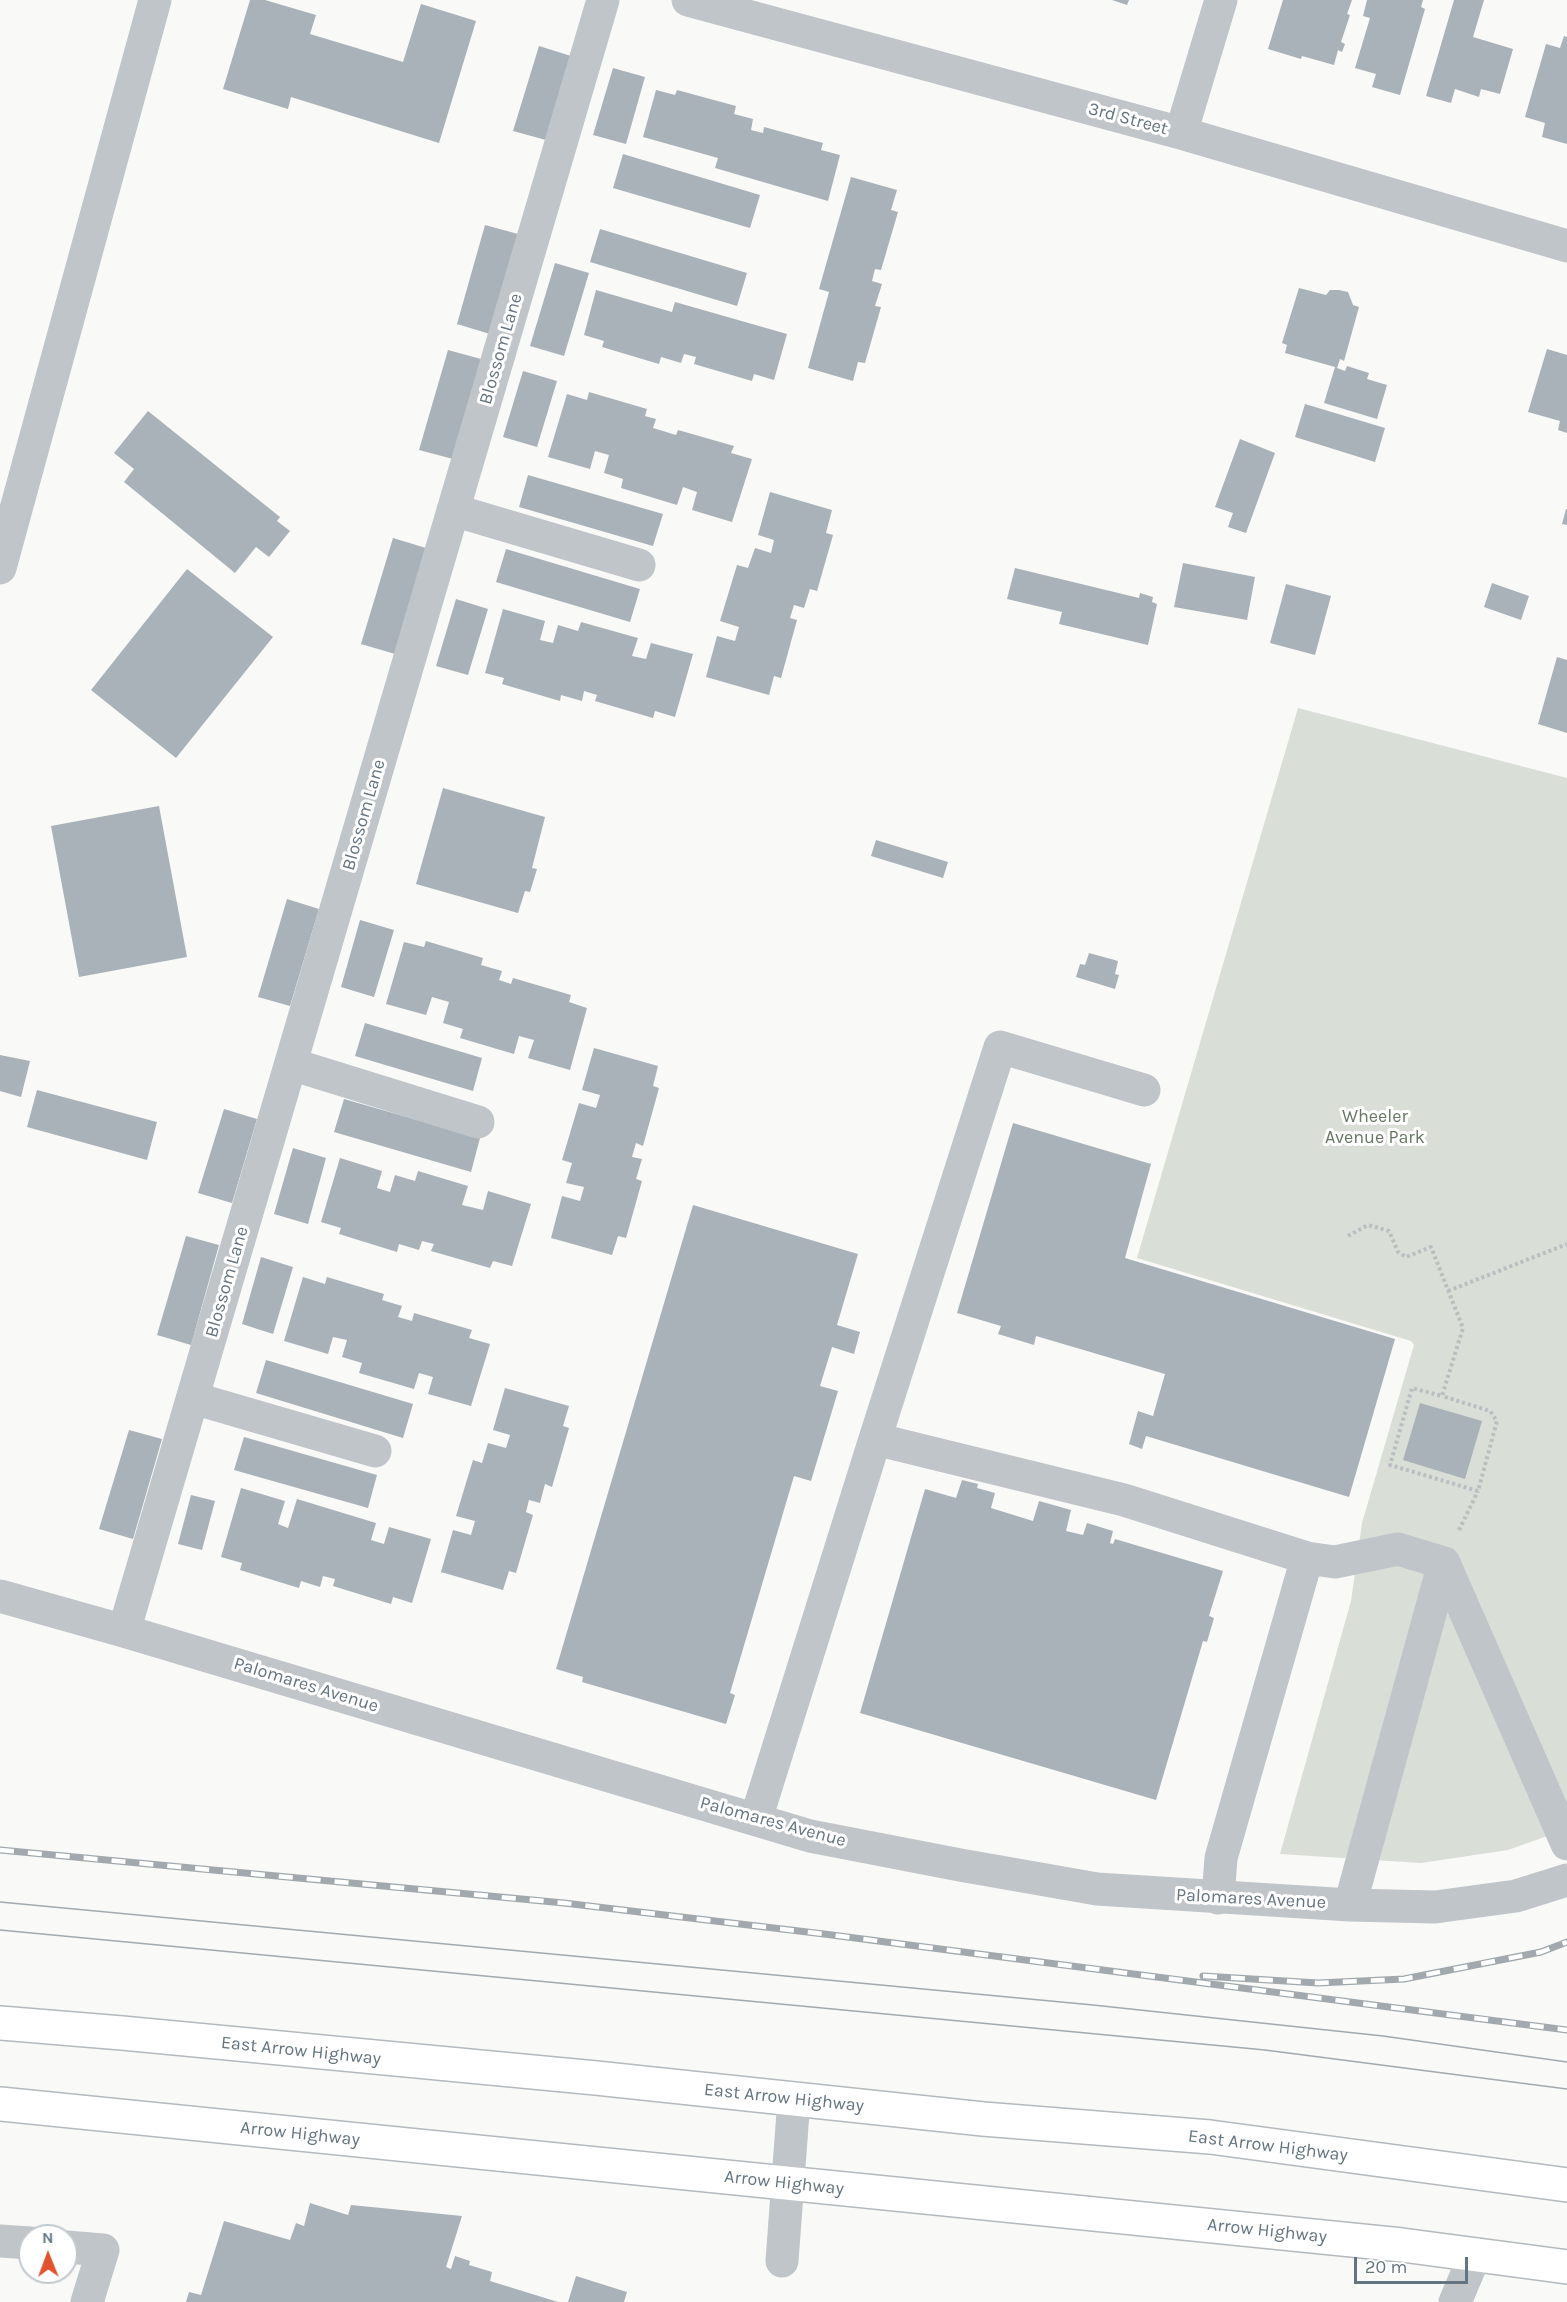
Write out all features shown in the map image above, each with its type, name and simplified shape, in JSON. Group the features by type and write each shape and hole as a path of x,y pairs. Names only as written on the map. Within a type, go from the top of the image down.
{"main road":[{"name":"East Arrow Highway","path":"0,2023 596,2078 983,2119 1210,2137 1567,2185"},
{"name":"Arrow Highway","path":"0,2104 1402,2245 1567,2267"}],"street":[{"path":"0,568 155,0"},
{"name":"Blossom Lane","path":"124,1631 603,0"},
{"name":"3rd Street","path":"688,0 1181,133 1567,246"},
{"path":"1181,133 1221,0"},
{"path":"453,510 639,565"},
{"path":"756,1819 1000,1047 1144,1090"},
{"path":"291,1064 478,1122"},
{"path":"193,1398 375,1451"},
{"path":"875,1439 1124,1500 1307,1558 1335,1562 1398,1550 1444,1563"},
{"path":"1218,1898 1221,1858 1307,1558"},
{"path":"1444,1563 1567,1844"},
{"path":"1350,1905 1444,1563"},
{"name":"Palomares Avenue","path":"0,1596 810,1836 1098,1890 1350,1905 1434,1907 1516,1896 1567,1880"},
{"path":"782,2261 794,2099"},
{"path":"0,2241 18,2243"},
{"path":"78,2248 103,2250 87,2302"},
{"path":"1455,2302 1475,2255"}],"path":[{"path":"1348,1236 1368,1225 1389,1231 1398,1252 1406,1257 1431,1248 1463,1328 1442,1396"},
{"path":"1448,1291 1567,1244"},
{"path":"1444,1563 1478,1491 1497,1421 1490,1411 1412,1388 1390,1465 1478,1491"}],"green space":[{"name":"Wheeler Avenue Park","path":"1298,708 1567,778 1567,1829 1508,1850 1421,1863 1280,1854 1351,1601 1362,1523 1414,1345 1411,1341 1137,1258"}],"building":[{"path":"250,0 265,0 316,15 310,34 403,62 421,4 476,21 439,143 291,97 288,109 223,89"},
{"path":"1112,0 1129,0 1127,5"},
{"path":"1283,0 1352,0 1347,14 1350,15 1341,42 1345,44 1342,52 1338,50 1334,65 1302,56 1301,59 1268,49"},
{"path":"1367,0 1423,0 1421,7 1425,9 1400,95 1372,87 1376,74 1355,68 1370,18 1363,16"},
{"path":"1454,0 1484,0 1473,37 1513,49 1500,94 1481,89 1479,97 1455,89 1451,103 1426,96"},
{"path":"1564,36 1567,37 1567,144 1542,137 1545,123 1525,117 1546,44 1560,48"},
{"path":"539,46 571,56 546,140 513,131"},
{"path":"613,68 645,77 626,144 593,135"},
{"path":"656,90 675,95 677,90 736,106 734,114 753,119 751,130 763,133 764,127 823,143 821,150 840,155 828,201 715,168 718,158 643,137"},
{"path":"623,154 760,195 750,228 613,188"},
{"path":"851,177 897,190 891,210 898,212 881,270 875,269 872,281 882,284 875,306 881,307 865,363 858,362 853,381 808,368 829,292 819,289"},
{"path":"485,225 518,234 490,334 457,324"},
{"path":"600,229 747,273 737,306 590,262"},
{"path":"555,263 589,273 564,356 530,346"},
{"path":"1299,288 1326,295 1330,290 1348,292 1353,305 1359,307 1344,361 1340,359 1337,368 1345,371 1347,366 1369,373 1367,379 1387,385 1377,419 1324,403 1335,367 1285,353 1287,345 1282,343"},
{"path":"596,290 672,312 675,302 787,334 774,380 754,374 752,381 694,364 696,357 684,354 681,363 661,357 659,364 602,347 604,341 584,335"},
{"path":"1547,349 1567,355 1567,433 1558,430 1560,421 1528,412"},
{"path":"448,350 481,359 453,459 419,450"},
{"path":"523,371 557,381 537,447 503,437"},
{"path":"589,392 647,409 645,416 656,419 653,428 676,435 678,430 734,446 731,453 752,459 732,522 692,510 697,492 683,487 677,505 621,488 623,479 604,473 609,455 595,451 590,469 548,457 567,394 587,400"},
{"path":"1305,404 1385,428 1375,462 1295,437"},
{"path":"148,411 280,517 277,521 290,531 269,557 256,547 235,573 124,482 134,469 114,453"},
{"path":"1240,439 1275,453 1246,533 1228,527 1233,513 1215,507"},
{"path":"528,475 663,514 653,546 519,507"},
{"path":"770,492 832,510 826,533 833,535 817,591 810,589 804,608 794,605 790,618 797,620 781,678 774,676 769,695 706,677 717,636 735,641 739,627 720,621 737,565 748,568 755,548 771,553 774,540 758,535"},
{"path":"1567,509 1567,525 1562,524"},
{"path":"393,538 426,548 395,654 361,644"},
{"path":"506,549 640,589 630,622 496,582"},
{"path":"1183,563 1255,577 1247,620 1174,607"},
{"path":"1015,568 1139,598 1140,593 1153,597 1152,602 1157,604 1148,645 1059,624 1062,612 1007,599"},
{"path":"187,569 273,637 176,758 91,690"},
{"path":"1492,583 1529,596 1521,620 1484,607"},
{"path":"1286,584 1331,596 1315,655 1270,643"},
{"path":"456,599 488,609 468,675 436,666"},
{"path":"503,609 545,621 540,640 553,643 558,625 578,631 581,622 638,638 632,656 646,659 651,643 693,654 675,717 655,711 653,718 595,701 597,695 584,691 582,701 561,695 560,701 502,684 504,678 485,673"},
{"path":"1557,657 1567,660 1567,733 1538,724"},
{"path":"443,788 545,817 532,868 537,869 530,892 525,891 518,913 416,884"},
{"path":"159,806 187,957 79,977 51,826"},
{"path":"876,840 948,862 943,878 871,856"},
{"path":"287,899 319,909 290,1006 258,997"},
{"path":"360,920 394,930 374,997 341,987"},
{"path":"426,941 483,958 481,965 502,971 499,980 511,984 513,978 571,995 569,1002 587,1008 570,1070 528,1058 534,1040 519,1036 514,1054 460,1038 463,1029 443,1023 449,1002 432,997 426,1015 386,1004 404,942 424,947"},
{"path":"1089,953 1118,961 1115,974 1119,975 1115,989 1076,977 1080,964 1085,965"},
{"path":"365,1023 482,1058 473,1091 355,1056"},
{"path":"594,1048 658,1066 653,1086 659,1088 643,1146 636,1143 632,1157 642,1159 636,1179 642,1181 626,1238 618,1236 612,1255 551,1238 562,1196 580,1201 584,1187 566,1183 572,1163 562,1160 579,1103 596,1108 600,1095 582,1090"},
{"path":"0,1055 30,1061 21,1097 0,1091"},
{"path":"37,1090 157,1122 147,1160 27,1127"},
{"path":"344,1099 480,1138 471,1172 334,1132"},
{"path":"224,1109 257,1119 232,1203 198,1193"},
{"path":"1013,1123 1151,1164 1125,1258 1395,1339 1349,1497 1146,1436 1142,1449 1129,1444 1138,1411 1153,1416 1165,1374 1036,1336 1034,1345 998,1334 1001,1326 957,1313"},
{"path":"293,1148 326,1158 308,1224 274,1214"},
{"path":"340,1158 382,1171 377,1188 390,1192 395,1175 415,1181 418,1171 468,1186 462,1205 483,1210 488,1191 531,1204 512,1266 493,1261 490,1268 431,1251 434,1244 422,1241 419,1250 399,1244 397,1252 339,1234 341,1228 321,1222"},
{"path":"693,1205 858,1254 837,1325 860,1332 854,1354 832,1347 820,1386 838,1391 811,1481 794,1476 730,1693 735,1695 726,1724 582,1682 583,1677 556,1669"},
{"path":"186,1236 219,1245 191,1345 157,1335"},
{"path":"261,1257 293,1267 273,1334 242,1324"},
{"path":"303,1277 325,1284 327,1277 384,1294 382,1300 402,1306 398,1317 412,1321 414,1313 472,1330 469,1338 490,1344 471,1406 428,1394 433,1377 419,1373 414,1389 359,1373 362,1363 342,1357 347,1340 333,1337 328,1354 284,1341"},
{"path":"266,1360 413,1404 403,1438 256,1393"},
{"path":"505,1388 569,1406 563,1426 569,1428 552,1487 545,1484 540,1503 529,1500 526,1512 533,1515 516,1573 509,1571 503,1590 441,1572 453,1530 471,1535 475,1521 456,1516 473,1460 482,1463 488,1443 506,1448 510,1435 493,1430"},
{"path":"1420,1403 1482,1421 1465,1479 1403,1460"},
{"path":"129,1430 162,1439 133,1539 99,1529"},
{"path":"244,1437 377,1475 368,1508 234,1470"},
{"path":"962,1480 978,1484 977,1488 995,1493 991,1508 1033,1521 1039,1501 1071,1510 1066,1531 1083,1535 1087,1523 1113,1531 1110,1543 1113,1544 1115,1539 1223,1571 1209,1616 1214,1618 1207,1642 1203,1641 1156,1800 860,1713 925,1489 956,1498"},
{"path":"241,1488 285,1501 278,1524 288,1528 297,1499 376,1523 371,1540 384,1544 389,1527 431,1539 412,1603 393,1597 391,1604 333,1586 335,1579 323,1576 320,1587 301,1581 299,1588 240,1570 242,1563 221,1557"},
{"path":"191,1495 215,1501 202,1550 178,1544"},
{"path":"310,2203 348,2215 351,2205 462,2216 446,2267 451,2269 455,2256 470,2261 469,2265 492,2272 490,2281 558,2302 186,2302 189,2292 201,2295 224,2221 290,2240 296,2223 304,2226"},
{"path":"576,2276 627,2292 624,2302 568,2302"}],"tram line":[{"path":"0,1902 1093,2005 1383,2036 1567,2062"},
{"path":"0,1930 1265,2050 1567,2089"}],"railway":[{"path":"0,1850 564,1903 824,1934 1567,2030"},
{"path":"1203,1976 1318,1983 1404,1979 1541,1952 1567,1942"}]}
